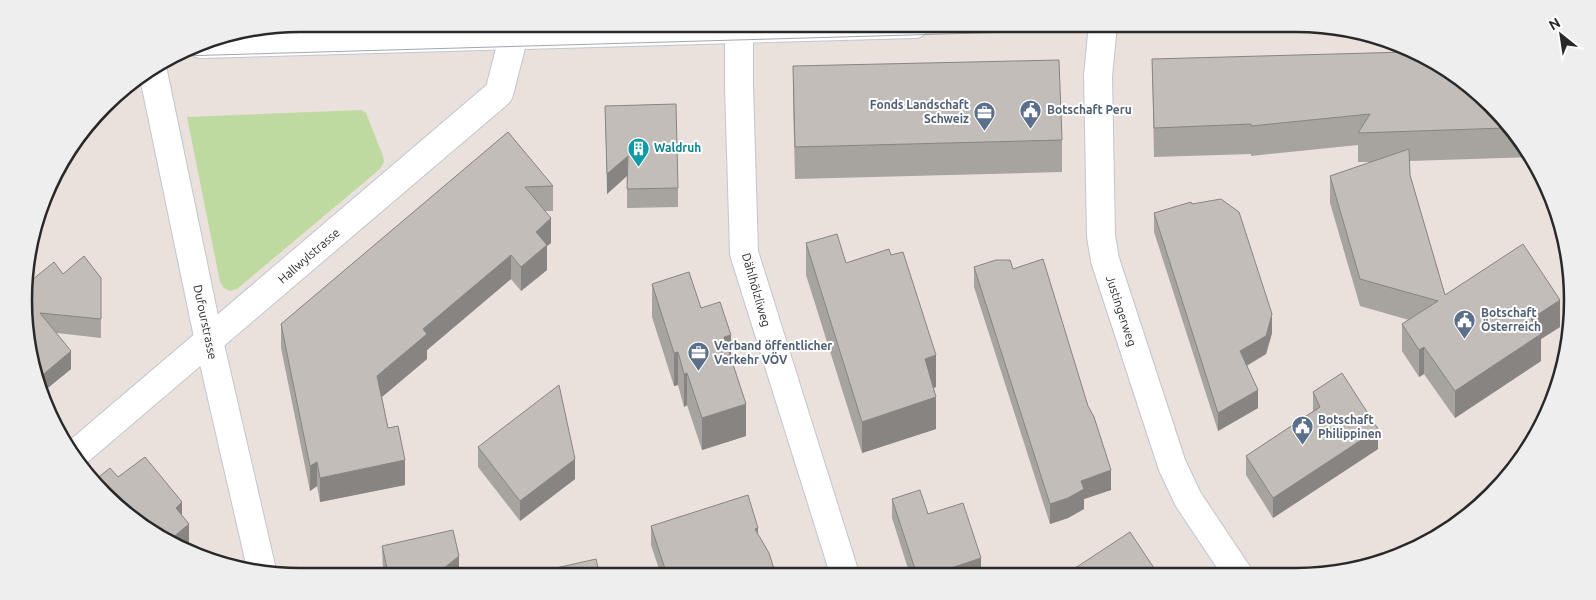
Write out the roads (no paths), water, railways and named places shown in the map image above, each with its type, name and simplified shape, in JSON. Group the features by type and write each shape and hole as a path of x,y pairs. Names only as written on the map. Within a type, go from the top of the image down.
{"street":[{"path":"227,43 589,32"},
{"name":"Dählhölzliweg","path":"739,32 744,253 843,568"},
{"name":"Justingerweg","path":"1101,32 1098,76 1101,236 1105,260 1172,465 1188,499 1234,568"},
{"name":"Hallwylstrasse","path":"79,451 499,94 514,35"},
{"name":"Dufourstrasse","path":"154,76 209,341 260,564"}],"tram line":[{"path":"192,56 1014,32"}],"place":[{"name":"Botschaft Peru","path":"1031,129"},
{"name":"Fonds Landschaft Schweiz","path":"985,131"},
{"name":"Waldruh","path":"638,167"},
{"name":"Botschaft Österreich","path":"1465,339"},
{"name":"Verband öffentlicher Verkehr VÖV","path":"698,372"},
{"name":"Botschaft Philippinen","path":"1302,446"}]}
